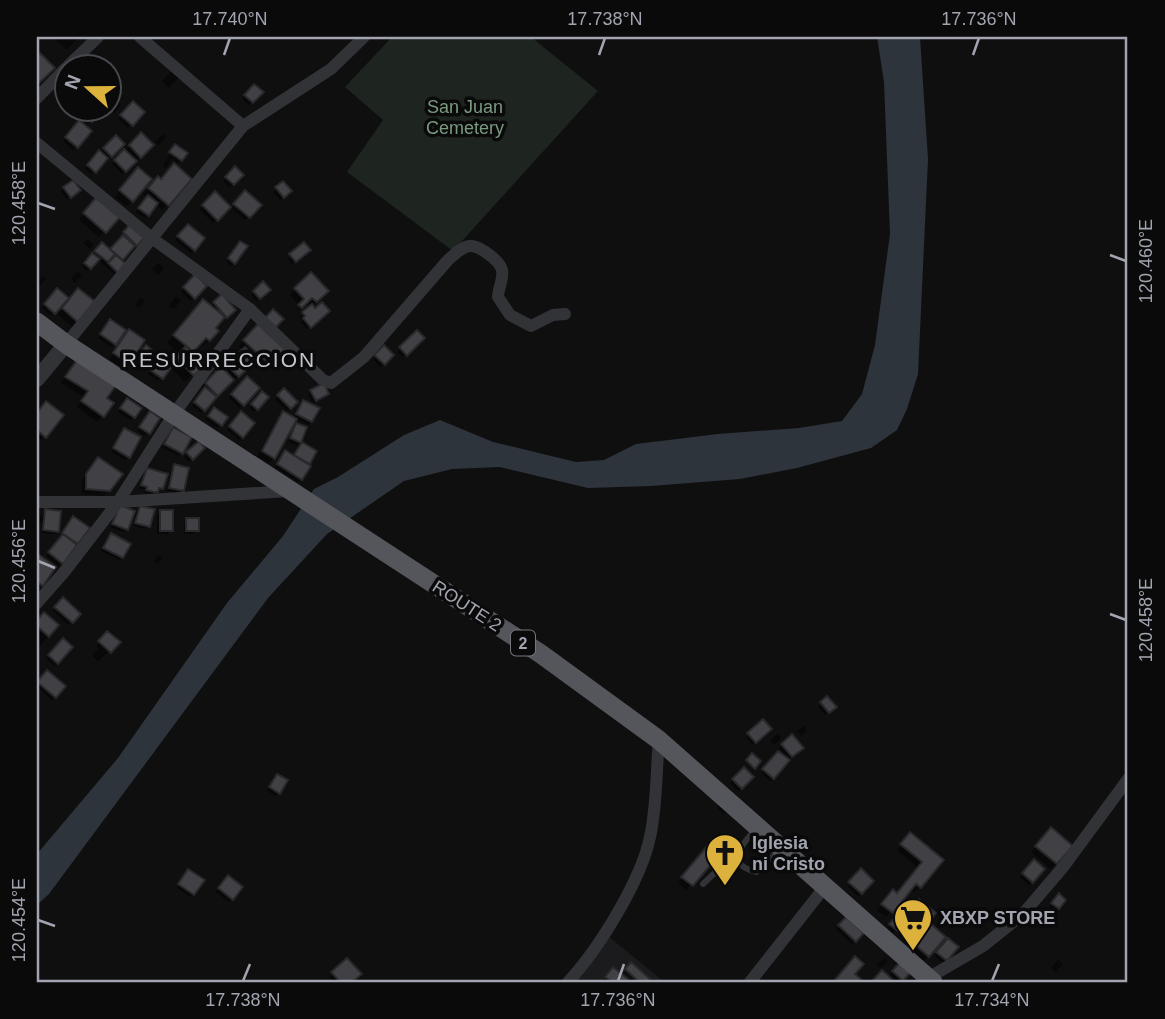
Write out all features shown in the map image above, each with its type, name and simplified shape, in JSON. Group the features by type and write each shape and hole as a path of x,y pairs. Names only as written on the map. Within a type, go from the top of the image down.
{"highway":[{"name":"ROUTE 2","path":"37,322 66,344 541,654 659,740 930,980"}],"street":[{"path":"82,52 98,37"},
{"path":"140,37 243,126"},
{"path":"37,379 243,126 331,69 364,37"},
{"path":"37,98 52,82"},
{"path":"37,143 153,239 250,309 323,380 331,383 364,357 448,260 471,246 498,263 503,272 498,297 510,315 531,326 553,315 565,314"},
{"path":"37,604 118,502 174,414 250,309"},
{"path":"37,502 118,502 295,494"},
{"path":"568,982 578,972 623,902 641,864 650,837 659,740"},
{"path":"930,980 983,946 1023,914 1064,866 1128,779"},
{"path":"750,982 824,888"}],"lane":[{"path":"703,884 738,851 757,827"},
{"path":"738,851 738,860 757,872 780,849"}],"shaded area":[{"path":"877,37 920,37 928,159 918,374 897,430 871,448 797,468 740,479 588,488 500,467 452,469 404,481 327,534 268,598 49,894 37,905 37,854 118,758 227,603 283,536 314,489 404,435 440,420 493,442 576,462 604,460 636,444 799,428 842,421 862,394 875,345 890,234 884,82"},
{"path":"608,936 664,982 574,982"}],"green space":[{"name":"San Juan Cemetery","path":"392,37 531,37 598,91 453,251 347,172 383,120 345,87"}],"building":[{"path":"40,53 52,65 52,71 39,83 37,80 37,56"},
{"path":"254,84 264,92 253,103 244,95"},
{"path":"133,101 145,112 133,126 122,117 122,113"},
{"path":"77,122 92,131 78,148 65,137"},
{"path":"141,132 154,145 141,158 129,145"},
{"path":"116,135 125,144 112,157 103,148"},
{"path":"175,144 188,153 182,161 169,152"},
{"path":"124,149 137,161 126,172 114,160"},
{"path":"99,150 108,158 96,173 87,165"},
{"path":"174,163 192,179 169,206 148,188 158,176 161,179"},
{"path":"235,166 244,175 234,185 225,177"},
{"path":"138,167 152,179 133,202 119,190"},
{"path":"73,180 81,190 71,198 63,187"},
{"path":"283,181 292,191 284,198 275,187"},
{"path":"245,190 262,205 250,218 233,204"},
{"path":"215,191 231,207 218,221 202,205"},
{"path":"98,195 122,215 106,233 83,213"},
{"path":"148,195 158,203 149,216 138,208"},
{"path":"132,222 146,236 137,246 123,232"},
{"path":"188,224 205,238 195,251 177,236"},
{"path":"123,235 135,246 123,260 110,249"},
{"path":"240,241 248,246 235,264 228,258"},
{"path":"102,242 115,254 108,262 94,251"},
{"path":"304,242 311,250 296,262 289,254"},
{"path":"92,253 100,259 91,269 84,263"},
{"path":"116,255 126,264 118,273 108,263"},
{"path":"311,272 329,291 317,302 312,298 302,308 298,305 304,299 294,288"},
{"path":"195,274 207,286 195,299 183,287"},
{"path":"263,281 271,290 260,299 253,291"},
{"path":"57,288 69,298 55,314 44,304"},
{"path":"78,288 98,304 81,325 62,308"},
{"path":"222,294 236,310 227,318 213,302"},
{"path":"203,299 225,317 216,328 219,331 210,341 206,338 195,350 207,362 194,376 175,357 185,347 190,349 173,335"},
{"path":"322,302 330,311 311,328 302,312 312,304 315,308"},
{"path":"273,309 284,319 274,329 264,319"},
{"path":"110,319 126,330 116,345 100,334"},
{"path":"258,324 285,349 270,365 243,340"},
{"path":"129,329 145,340 130,364 113,353"},
{"path":"417,330 425,338 407,356 399,347"},
{"path":"146,345 157,354 146,368 135,359"},
{"path":"384,345 394,355 385,365 374,355"},
{"path":"245,347 257,359 239,377 226,365"},
{"path":"160,355 173,365 163,379 150,370"},
{"path":"79,357 117,384 107,398 114,403 104,417 81,401 88,391 65,377"},
{"path":"221,366 234,380 218,396 205,383"},
{"path":"247,376 260,388 244,406 231,394"},
{"path":"324,383 329,394 316,401 310,390"},
{"path":"205,387 217,397 205,411 194,402"},
{"path":"284,388 298,402 291,409 277,395"},
{"path":"262,391 269,397 258,410 251,404"},
{"path":"127,398 142,408 135,418 120,408"},
{"path":"303,400 320,408 312,422 296,414"},
{"path":"46,401 64,415 46,438 37,430 37,413"},
{"path":"214,407 228,417 222,426 208,416"},
{"path":"150,411 160,418 150,434 139,427"},
{"path":"241,411 255,423 243,438 229,426"},
{"path":"283,411 297,419 275,459 262,451"},
{"path":"296,423 307,427 301,443 290,438"},
{"path":"173,427 192,437 183,454 164,444"},
{"path":"124,428 141,437 130,458 113,448"},
{"path":"199,441 205,448 193,460 186,452"},
{"path":"302,442 317,451 310,464 294,455"},
{"path":"285,450 311,466 302,480 277,464"},
{"path":"98,457 123,474 110,491 86,489 86,474"},
{"path":"174,464 189,468 184,491 169,488"},
{"path":"147,468 168,474 163,489 159,488 158,492 146,490 147,487 141,485"},
{"path":"120,505 135,511 128,530 112,524"},
{"path":"140,506 155,509 150,527 135,523"},
{"path":"45,509 61,511 59,532 43,530"},
{"path":"160,510 173,510 173,531 160,531"},
{"path":"73,516 90,528 78,544 62,533"},
{"path":"186,518 199,518 199,531 186,531"},
{"path":"111,533 131,544 123,558 103,548"},
{"path":"63,534 77,545 63,564 48,552"},
{"path":"38,554 56,567 43,586 37,582"},
{"path":"63,597 81,614 73,623 54,607"},
{"path":"44,612 59,625 49,637 37,626 37,620"},
{"path":"107,631 121,642 111,653 98,641"},
{"path":"63,638 73,647 58,664 48,655"},
{"path":"47,670 66,686 56,698 37,682"},
{"path":"827,696 837,707 829,713 820,702"},
{"path":"763,719 772,729 756,743 747,733"},
{"path":"792,734 804,748 792,757 781,744"},
{"path":"778,751 790,760 774,779 762,769"},
{"path":"752,753 761,761 755,769 746,760"},
{"path":"744,767 754,777 742,789 732,779"},
{"path":"277,774 288,780 280,794 269,787"},
{"path":"1051,827 1073,846 1057,864 1035,846"},
{"path":"910,832 944,860 921,888 916,884 893,913 881,904 893,889 897,893 922,862 900,844"},
{"path":"708,845 719,855 693,886 681,877"},
{"path":"1034,859 1045,869 1033,883 1022,873"},
{"path":"861,868 874,881 862,894 848,882"},
{"path":"188,869 205,880 194,895 178,884"},
{"path":"228,875 243,887 233,900 218,888"},
{"path":"1059,893 1066,900 1059,909 1051,903"},
{"path":"919,899 936,913 919,934 906,923 908,920 905,917"},
{"path":"898,914 906,921 898,931 889,924"},
{"path":"846,917 864,933 856,942 838,925"},
{"path":"931,924 946,937 929,957 914,944"},
{"path":"948,938 959,947 947,961 936,952"},
{"path":"855,956 864,964 855,974 862,980 833,982"},
{"path":"347,958 362,974 352,982 340,982 331,972"},
{"path":"631,962 650,979 647,982 634,982 637,980 625,969"},
{"path":"900,962 911,972 903,981 892,971"},
{"path":"613,967 628,979 626,982 612,982 605,977"},
{"path":"882,970 895,982 871,982"}],"place":[{"name":"Iglesia ni Cristo","path":"725,887"},
{"name":"XBXP STORE","path":"913,952"}],"district":[{"name":"RESURRECCION","path":"219,359"}]}
